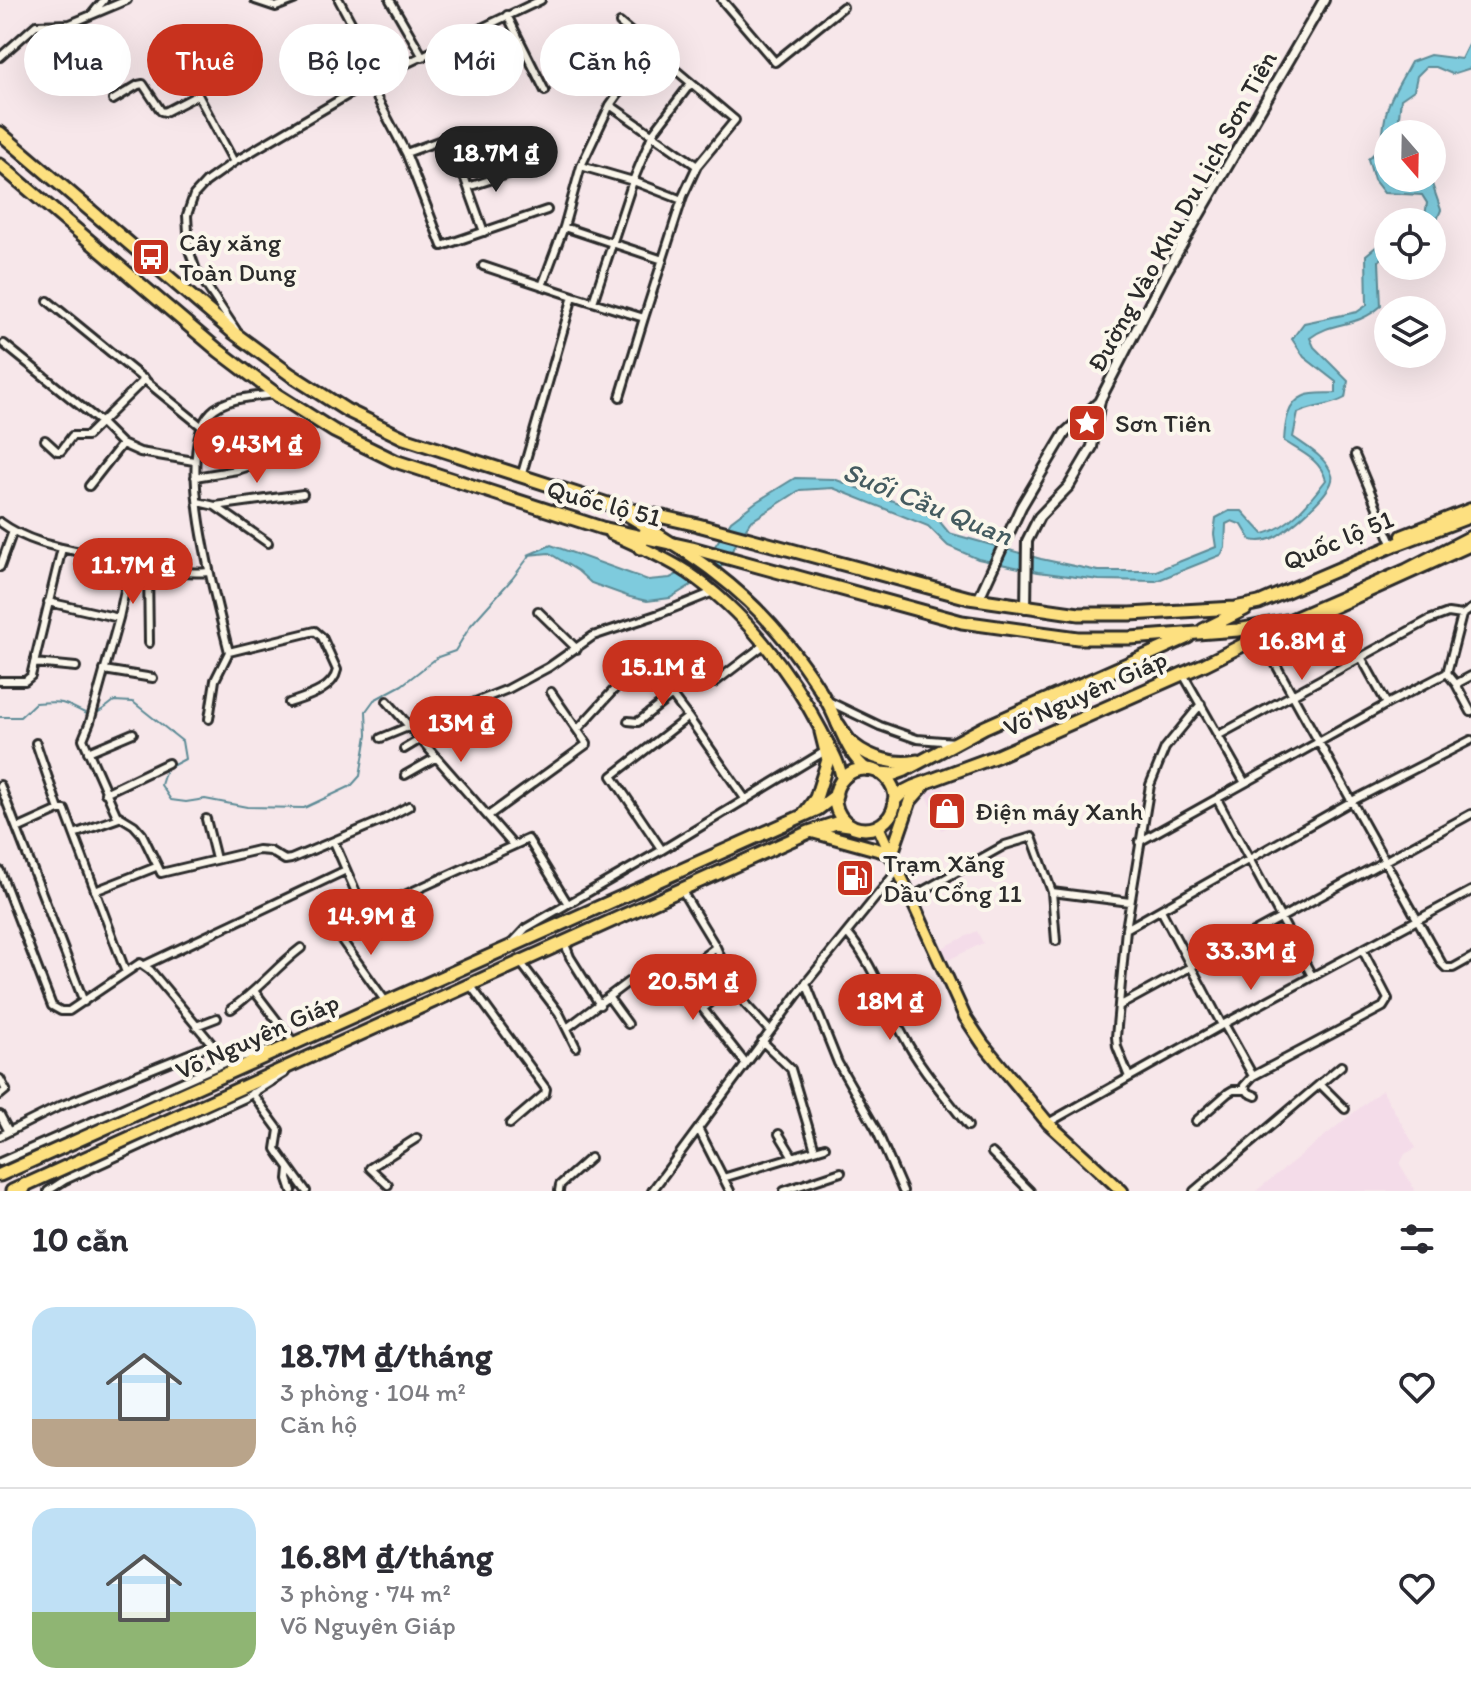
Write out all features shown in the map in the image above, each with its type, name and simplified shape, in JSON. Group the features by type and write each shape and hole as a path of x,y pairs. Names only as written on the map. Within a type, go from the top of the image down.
{"highway":[{"name":"Quốc lộ 51","path":"0,133 239,337 346,410 404,438 611,505 698,525 978,600 1079,614 1291,620 1407,570 1471,537"},
{"name":"Quốc lộ 51","path":"0,165 219,351 275,394 334,431 395,461 602,528 677,545 695,553 740,561 962,622 1023,632 1104,638 1198,633"},
{"path":"644,538 651,515"},
{"name":"Quốc lộ 51","path":"1259,603 1471,516"},
{"name":"Võ Nguyên Giáp","path":"874,772 894,774 985,727 1198,633 1259,603 1271,593"},
{"path":"1226,619 1238,648"},
{"name":"Võ Nguyên Giáp","path":"894,801 903,792 997,756 1183,674 1291,620"},
{"path":"838,724 854,745 885,759 910,762 933,755"},
{"path":"801,817 816,798 828,760 821,732"},
{"path":"874,772 891,785 894,801 892,813 878,826 858,829 849,825 836,809 836,795 842,780 850,774 874,772"},
{"path":"809,832 826,833 891,854 910,801 929,782"},
{"name":"Võ Nguyên Giáp","path":"0,1175 801,817 836,795"},
{"name":"Võ Nguyên Giáp","path":"12,1191 809,832 836,823 849,825"}],"main road":[{"path":"611,505 644,538 744,621 810,709 839,766 842,780"},
{"name":"Quốc lộ 51","path":"1226,619 1271,593 1471,509"},
{"name":"Quốc lộ 51","path":"1291,620 1312,617 1471,545"},
{"path":"695,553 758,608 793,651 826,701 856,758 874,772"},
{"path":"878,826 965,1017 983,1044 1048,1123 1122,1191"}],"street":[{"path":"91,16 104,0"},
{"path":"0,57 36,25 70,24 127,0"},
{"path":"255,0 276,7 294,0"},
{"path":"339,0 352,24"},
{"path":"390,0 423,57"},
{"path":"409,63 541,0"},
{"path":"722,0 775,62 843,7"},
{"name":"Đường Vào Khu Du Lịch Sơn Tiên","path":"1026,608 1027,541 1039,517 1069,486 1092,447 1100,400 1166,272 1324,0"},
{"path":"507,15 540,81"},
{"path":"620,397 682,200 697,166 735,120 680,74"},
{"path":"593,302 633,181 653,133 691,83"},
{"path":"113,100 143,84 161,111 165,112 198,95 234,162"},
{"path":"239,337 196,270 189,250 187,215 194,195 234,162 347,96"},
{"path":"376,96 406,153 442,246 547,210"},
{"path":"542,286 564,227 581,166 616,96"},
{"path":"610,105 697,166"},
{"path":"406,153 447,138 451,140 484,232"},
{"path":"581,166 682,200"},
{"path":"468,187 514,172"},
{"path":"564,227 663,260"},
{"path":"483,266 644,318"},
{"path":"521,477 573,296"},
{"path":"48,301 201,426"},
{"path":"4,344 99,421 122,444 140,452 194,461"},
{"path":"45,440 61,451 72,436 83,438 145,379"},
{"path":"209,719 215,680 229,652 209,572 198,502 194,461 201,426 212,410 222,405 275,394"},
{"name":"Đường Vào Khu Du Lịch Sơn Tiên","path":"978,600 1021,507 1065,433 1100,400"},
{"path":"89,486 122,444"},
{"path":"195,477 237,470 290,453"},
{"path":"1355,455 1391,541"},
{"path":"198,502 215,506 303,494"},
{"path":"215,506 268,543"},
{"path":"0,522 43,544 148,568 179,573 209,572"},
{"path":"0,567 13,531"},
{"path":"0,681 30,680 62,548"},
{"path":"131,563 119,618 83,739 119,818 134,825 142,834 161,873 258,850 270,851 285,860 334,842 409,806"},
{"path":"148,568 149,643"},
{"path":"460,708 508,689 577,649 596,634 659,614 709,591"},
{"path":"48,602 119,618"},
{"path":"1139,842 1447,673 1462,615 1471,609"},
{"path":"538,611 577,649"},
{"path":"1219,735 1429,620 1448,613 1462,615"},
{"path":"229,652 308,631 320,633 337,670 336,676 312,695 289,703"},
{"path":"1260,636 1446,968 1453,968 1471,958"},
{"path":"714,683 764,645"},
{"path":"1361,657 1387,704"},
{"path":"34,663 76,667"},
{"path":"104,670 153,678"},
{"path":"1447,673 1471,712"},
{"path":"1183,674 1245,783"},
{"path":"1456,684 1471,676"},
{"path":"661,681 746,800"},
{"path":"578,729 621,682"},
{"path":"488,816 585,746 585,739 551,692"},
{"path":"628,721 638,722 672,695"},
{"path":"387,701 513,845"},
{"path":"826,701 906,735 957,742"},
{"path":"1129,1077 1117,1047 1119,1006 1126,929 1150,785 1165,748 1201,704"},
{"path":"662,850 612,776 688,717"},
{"path":"381,738 408,727"},
{"path":"88,752 133,733"},
{"path":"404,749 419,740"},
{"path":"1126,929 1352,801 1471,740"},
{"path":"36,743 59,810"},
{"path":"509,947 519,932 827,750"},
{"path":"405,775 435,758"},
{"path":"105,793 168,763"},
{"path":"0,785 84,1002"},
{"path":"1217,799 1312,976"},
{"path":"17,829 65,810 125,970"},
{"path":"1119,1006 1471,814"},
{"path":"74,834 119,818"},
{"path":"206,819 216,859"},
{"path":"910,898 1005,845 1032,837 1052,892 1056,941"},
{"path":"334,842 363,910 369,913 524,840 530,841 568,904"},
{"path":"95,891 156,867"},
{"path":"0,871 52,1006 69,1011 135,964 145,965 346,870"},
{"path":"652,1191 806,983 897,871"},
{"path":"682,891 716,947 732,984 770,1031"},
{"path":"1048,1123 1223,1024 1471,891"},
{"path":"1052,892 1130,902"},
{"path":"1161,910 1253,1076"},
{"path":"333,928 386,1002"},
{"path":"847,933 867,958 902,1034 968,1126"},
{"path":"565,944 600,1005"},
{"path":"650,997 716,947"},
{"path":"231,1009 255,992 273,971 301,948"},
{"path":"1246,1090 1244,1086 1253,1076 1387,1003 1388,999 1362,949"},
{"path":"521,963 567,1028 576,1047"},
{"path":"145,965 227,1062"},
{"path":"567,1028 628,982"},
{"path":"806,983 838,1063 876,1129 903,1191"},
{"path":"732,984 703,1009 746,1064"},
{"path":"471,986 547,1091 510,1124"},
{"path":"0,1162 227,1062 292,1044 255,992"},
{"path":"609,998 628,1024"},
{"path":"196,1026 217,1018"},
{"path":"762,1041 791,1069 815,1150"},
{"path":"0,1136 211,1045"},
{"path":"48,1191 65,1180 252,1093 311,1057"},
{"path":"1194,1191 1341,1066"},
{"path":"0,1079 6,1090 0,1095"},
{"path":"1320,1084 1345,1109"},
{"path":"1196,1121 1233,1090 1246,1090 1256,1096"},
{"path":"252,1093 279,1130 276,1149 306,1191"},
{"path":"0,1115 8,1130"},
{"path":"699,1130 730,1191"},
{"path":"779,1134 793,1157"},
{"path":"388,1185 370,1168 417,1138"},
{"path":"723,1178 825,1147"},
{"path":"992,1153 1030,1191"},
{"path":"559,1191 560,1185 590,1158"},
{"path":"289,1169 292,1191"},
{"path":"784,1191 841,1172"}],"shaded area":[{"name":"Điện máy Xanh","path":"943,786 958,823 941,830 926,793"},
{"path":"977,931 983,943 944,962 938,950"},
{"path":"1382,1090 1416,1148 1405,1154 1400,1164 1415,1191 1256,1191"}],"water":[{"path":"1471,39 1471,68 1452,74 1436,67 1426,67 1417,76 1414,90 1401,99 1399,120 1385,120 1394,93 1411,62 1430,55 1461,59"},
{"path":"1374,153 1374,180 1368,159"},
{"path":"1435,192 1440,208 1426,208 1422,195 1384,193"},
{"name":"Suối Cầu Quan","path":"1374,248 1374,280 1380,280 1381,296 1374,296 1374,311 1310,338 1314,347 1348,381 1345,398 1298,413 1293,437 1326,463 1332,475 1327,490 1300,518 1269,539 1251,540 1242,525 1232,521 1226,524 1225,548 1221,555 1156,581 1099,580 1038,572 978,559 948,546 928,526 833,488 800,490 750,522 722,566 670,598 647,601 630,597 591,583 549,553 528,555 551,545 648,580 670,578 706,560 731,521 795,478 834,479 936,517 949,533 1041,559 1098,571 1156,571 1216,547 1216,518 1229,511 1242,511 1263,534 1273,531 1298,513 1326,480 1315,461 1284,441 1290,409 1304,396 1336,393 1336,382 1304,357 1292,339 1304,323 1357,312 1367,305 1366,255"}],"waterway":[{"name":"Suối Cầu Quan","path":"0,717 20,717 35,703 62,703 92,714 114,701 133,702 182,741 185,759 166,769 161,785 171,800 186,802 205,799 247,807 304,808 351,786 360,776 367,735 366,711 374,700 402,685 438,657 455,651 471,625 531,554"}],"place":[{"name":"Cây xăng Toàn Dung","path":"151,257"},
{"name":"Sơn Tiên","path":"1087,423"},
{"name":"Điện máy Xanh","path":"947,811"},
{"name":"Trạm Xăng Dầu Cổng 11","path":"855,878"}]}
